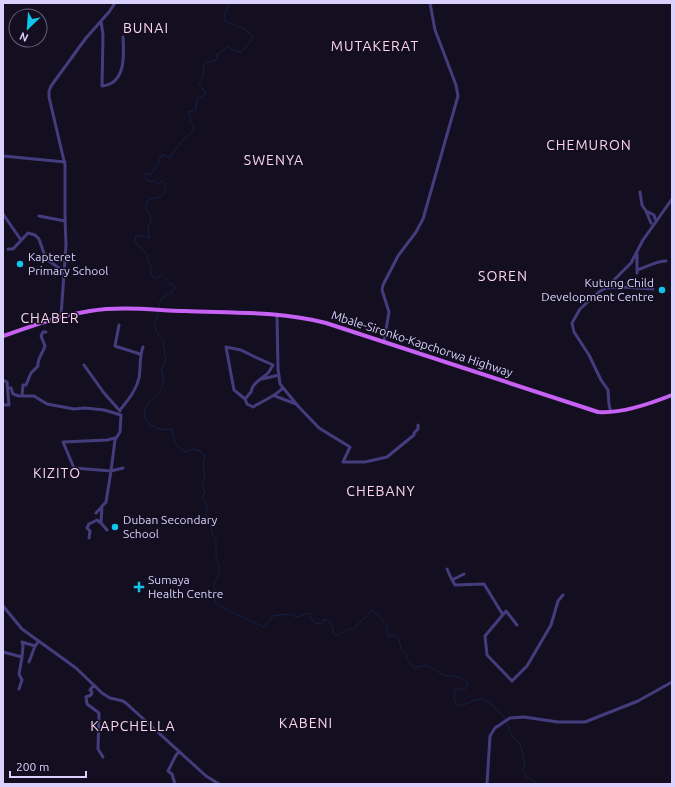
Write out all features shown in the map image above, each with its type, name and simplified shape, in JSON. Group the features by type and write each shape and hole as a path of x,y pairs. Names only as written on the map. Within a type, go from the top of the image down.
{"main road":[{"name":"Mbale-Sironko-Kapchorwa Highway","path":"3,336 61,316 110,309 125,308 277,314 306,318 326,323 598,412 611,412 672,395"}],"street":[{"path":"61,316 66,245 65,162 49,97 49,91 73,56 115,3"},
{"path":"384,342 389,312 382,290 383,285 400,252 416,232 423,219 458,96 456,86 435,30 430,3"},
{"path":"101,21 103,35 102,86 111,84 120,74 124,62 123,37"},
{"path":"3,156 65,162"},
{"path":"640,192 642,205 652,223"},
{"path":"666,261 657,261 637,272 637,251 652,223 672,199"},
{"path":"611,412 608,390 601,380 589,355 574,332 572,325 580,309 600,291 606,288 627,267 667,205"},
{"path":"646,211 654,215 655,219"},
{"path":"3,214 21,240"},
{"path":"39,216 65,221"},
{"path":"8,249 13,249 28,233 35,235 39,239 46,259 59,268 63,275"},
{"path":"606,288 621,287 653,289"},
{"path":"277,314 280,384 296,404 319,428 350,448 343,462 365,462 387,457 414,435 418,425"},
{"path":"118,325 115,346 140,354"},
{"path":"22,396 23,385 26,385 30,373 38,366 38,362 44,352 45,346 41,336 43,332 46,332"},
{"path":"96,513 106,502 115,438 120,432 120,410 134,392 139,378 140,354 143,347"},
{"path":"245,398 251,392 251,389 257,381 268,372 273,365 241,350 226,347 234,390 245,398 247,404 253,407 263,400 275,396 283,388"},
{"path":"84,364 104,393 120,410"},
{"path":"262,378 279,375"},
{"path":"3,380 7,382 9,405 3,405"},
{"path":"8,388 11,388 13,394 19,396 34,396 47,404 74,409 85,408 104,410 120,415"},
{"path":"275,396 296,404"},
{"path":"115,438 107,440 64,442 74,468 111,471 123,468"},
{"path":"101,523 102,506"},
{"path":"89,538 90,532 87,528 89,524 97,520 107,530"},
{"path":"447,569 455,585 484,584 503,615"},
{"path":"452,580 464,574"},
{"path":"517,625 506,611 485,636 487,655 512,681 527,666 551,625 558,601 563,595"},
{"path":"3,606 22,629 76,668 106,697 123,701 127,704 206,776 219,784"},
{"path":"19,689 22,680 19,674 22,657 22,642 35,646"},
{"path":"29,662 38,642"},
{"path":"3,652 22,657"},
{"path":"487,784 490,736 495,728 502,722 510,718 524,717 558,722 585,722 638,701 672,682"},
{"path":"94,685 90,690 92,692 91,695 86,697 87,704 99,713 98,749 103,757"},
{"path":"175,784 172,774 168,771 179,752"}],"waterway":[{"path":"158,309 161,299 173,291 175,286 170,284 162,274 153,278 151,265 147,260 148,256 135,241 136,236 139,235 149,238 148,225 151,217 146,208 147,201 163,195 165,183 161,181 158,185 155,181 152,182 146,180 144,174 151,174 158,164 161,155 170,157 182,141 193,131 194,125 189,122 191,118 188,112 196,110 197,99 206,94 199,83 203,75 205,63 216,60 216,54 219,54 227,46 232,50 241,52 249,44 253,36 245,29 225,21 225,13 228,6 226,3"},
{"path":"158,312 158,317 154,321 158,335 164,342 163,345 165,348 164,352 166,358 161,370 163,385 147,404 145,409 145,418 148,423 160,429 172,430 178,447 183,451 187,452 193,449 200,451 205,456 203,465 205,476 202,486 205,492 202,498 207,506 206,516 211,526 212,534 216,540 216,556 219,566 219,574 214,582 215,602 221,607 264,627 273,616 289,614 297,617 308,613 315,623 322,624 324,619 328,621 331,624 333,633 336,636 348,629 354,629 372,610 387,626 387,634 389,636 395,635 399,640 401,648 408,656 406,659 414,668 426,665 444,675 462,678 468,684 465,689 456,689 454,697 455,703 461,706 475,700 484,699 504,717 512,736 520,744 525,766 522,771 528,778 538,784"}],"place":[{"name":"Kapteret Primary School","path":"20,264"},
{"name":"Kutung Child Development Centre","path":"662,290"},
{"name":"Duban Secondary School","path":"115,527"},
{"name":"Sumaya Health Centre","path":"139,587"}],"district":[{"name":"BUNAI","path":"146,28"},
{"name":"MUTAKERAT","path":"375,46"},
{"name":"CHEMURON","path":"589,145"},
{"name":"SWENYA","path":"274,160"},
{"name":"SOREN","path":"503,276"},
{"name":"CHABER","path":"50,318"},
{"name":"KIZITO","path":"57,473"},
{"name":"CHEBANY","path":"381,491"},
{"name":"KABENI","path":"306,723"},
{"name":"KAPCHELLA","path":"133,726"}]}
